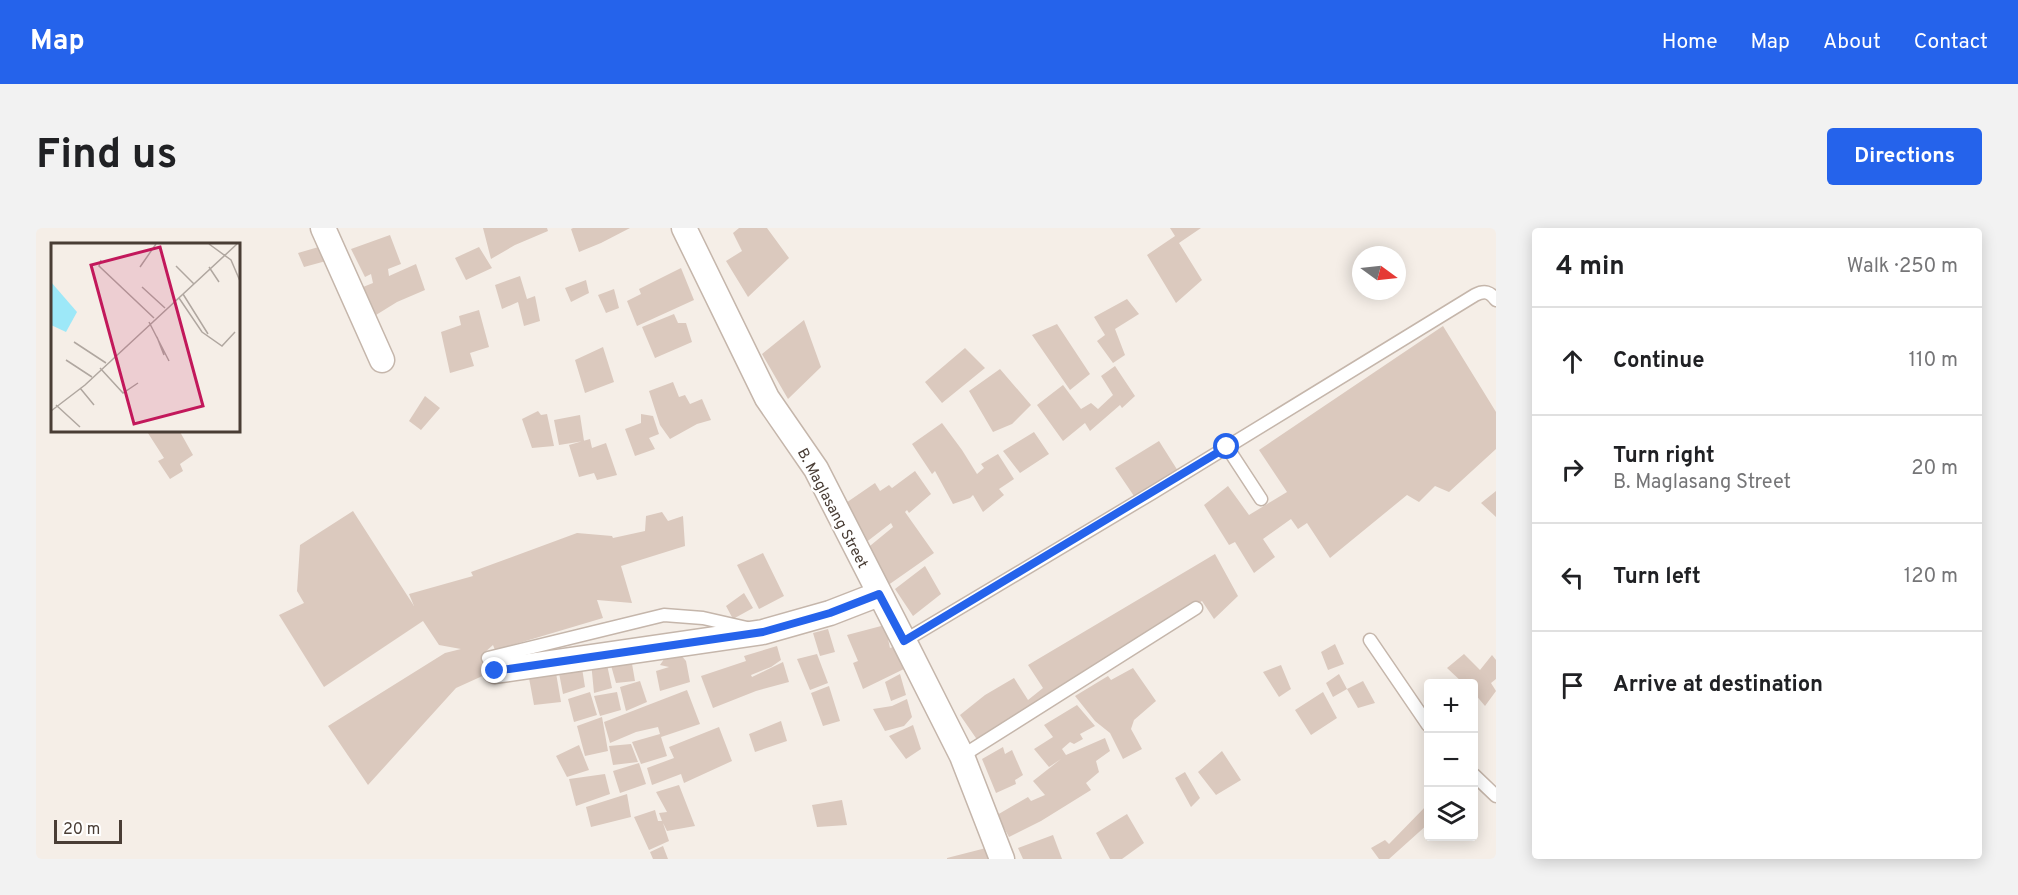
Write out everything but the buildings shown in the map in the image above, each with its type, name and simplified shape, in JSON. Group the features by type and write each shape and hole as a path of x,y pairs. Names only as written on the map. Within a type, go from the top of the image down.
{"street":[{"path":"323,228 382,360"},
{"name":"B. Maglasang Street","path":"684,228 767,398 816,469 962,756 1002,859"},
{"path":"491,664 763,632 830,613 879,594"}],"lane":[{"path":"904,641 1475,295 1486,292 1496,300"},
{"path":"1227,447 1261,499"},
{"path":"962,756 1196,608"},
{"path":"1370,640 1424,719"},
{"path":"1478,780 1496,796"}],"route":[{"path":"495,671 763,632 830,613 879,594 904,641 1227,447"}]}
